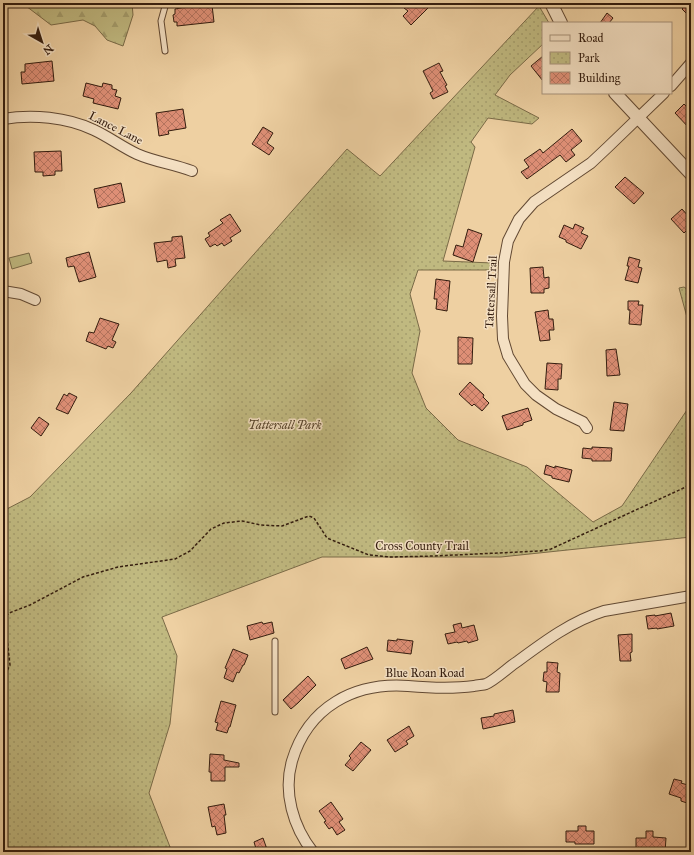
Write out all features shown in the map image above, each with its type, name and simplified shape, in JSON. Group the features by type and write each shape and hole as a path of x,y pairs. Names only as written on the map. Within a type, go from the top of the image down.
{"street":[{"path":"551,3 560,22"},
{"path":"672,85 691,63"},
{"path":"615,94 691,174"},
{"name":"Tattersall Trail","path":"587,428 583,422 556,409 536,395 525,384 509,359 502,332 504,262 508,241 519,219 526,210 545,194 590,163 663,94"},
{"name":"Lance Lane","path":"3,119 25,117 47,118 73,122 94,129 136,154 166,164 178,165 192,171"},
{"path":"3,291 21,294 35,300"},
{"name":"Blue Roan Road","path":"313,852 301,833 291,807 289,789 290,770 296,751 305,731 319,714 332,703 355,691 378,686 445,689 486,684 535,648 590,615 604,610 691,596"}],"lane":[{"path":"165,51 161,21 166,3"},
{"path":"275,641 275,712"}],"path":[{"name":"Cross County Trail","path":"3,679 10,665 5,621 9,613 30,605 83,577 118,567 175,559 190,551 210,529 224,523 242,521 261,525 282,526 309,516 314,518 328,538 369,556 427,556 540,551 551,549 688,486 691,486"}],"green space":[{"path":"22,3 132,3 133,15 123,46 107,40 95,26 83,20 51,25"},
{"name":"Tattersall Park","path":"539,6 548,22 542,22 542,45 510,75 495,95 539,118 532,124 488,118 471,142 475,147 443,261 493,263 493,270 418,270 410,294 420,331 412,373 426,408 458,440 527,467 593,522 622,506 691,404 691,537 501,557 322,557 162,617 177,656 170,724 149,793 172,852 3,852 3,511 30,497 131,393 347,149 380,176"},
{"path":"29,253 32,263 12,269 9,258"},
{"path":"684,287 691,292 691,332 679,288"}],"building":[{"path":"186,3 200,3 200,6 212,5 214,22 177,26 177,22 174,22 173,15 175,14 175,9 186,7"},
{"path":"408,3 423,3 428,8 411,25 403,16 408,11 404,8"},
{"path":"688,3 691,3 691,18 682,9"},
{"path":"607,13 613,18 610,22 601,22"},
{"path":"542,57 542,80 531,66"},
{"path":"52,61 54,81 22,84 21,72 25,72 25,64"},
{"path":"439,63 443,71 440,72 447,85 445,86 448,92 433,99 430,93 433,91 423,71"},
{"path":"86,83 102,87 103,83 112,85 112,89 117,90 115,96 121,98 118,109 93,103 94,99 83,96"},
{"path":"684,104 691,111 691,130 675,113"},
{"path":"183,109 186,128 168,131 169,134 159,136 156,113"},
{"path":"263,127 273,133 267,143 274,148 269,155 252,144"},
{"path":"572,129 582,141 571,150 575,155 566,162 560,155 527,179 521,172 529,167 524,160 540,149 543,153"},
{"path":"61,151 62,171 55,171 55,175 43,176 43,172 35,172 34,152"},
{"path":"625,177 644,193 634,204 615,187"},
{"path":"121,183 125,202 98,208 94,189"},
{"path":"682,209 691,219 691,235 687,230 684,233 671,219"},
{"path":"230,214 241,231 230,238 232,241 224,246 222,243 217,246 215,244 210,247 205,239 210,236 208,233 223,223 220,220"},
{"path":"575,224 584,228 581,233 588,236 581,249 559,237 564,225 573,229"},
{"path":"468,229 482,234 473,262 453,255 456,245 463,247"},
{"path":"182,236 185,258 175,259 176,266 168,268 167,260 157,262 154,243 172,241 172,237"},
{"path":"89,252 96,277 79,282 74,266 68,267 66,258"},
{"path":"629,257 640,260 638,267 642,268 638,283 625,280 629,266 627,266"},
{"path":"543,267 544,278 549,277 549,288 544,289 544,293 531,293 530,268"},
{"path":"436,279 450,281 447,311 436,309 437,299 434,299"},
{"path":"628,301 639,301 638,305 643,305 641,325 629,324 630,310 628,310"},
{"path":"548,310 549,319 553,319 554,330 549,330 550,340 540,341 535,312"},
{"path":"100,318 119,324 112,340 116,342 113,348 108,346 106,349 86,341 89,332 94,333"},
{"path":"458,337 473,338 472,364 458,364"},
{"path":"616,349 620,375 607,376 606,350"},
{"path":"547,363 562,364 561,379 558,379 558,390 545,389"},
{"path":"470,382 484,395 483,397 489,403 482,411 474,404 472,406 459,394"},
{"path":"69,393 77,397 68,414 56,409 64,394 67,396"},
{"path":"614,402 628,404 624,431 610,430"},
{"path":"528,408 532,420 523,423 523,425 507,430 502,416"},
{"path":"39,417 49,424 41,436 31,428"},
{"path":"592,447 612,448 611,461 592,461 592,459 582,458 583,448 592,449"},
{"path":"546,465 555,468 555,466 572,470 569,482 552,478 552,476 544,474"},
{"path":"671,613 674,626 648,629 646,616"},
{"path":"262,622 263,624 272,622 274,633 250,640 247,626"},
{"path":"461,623 462,628 474,625 478,640 468,643 467,641 448,644 445,634 455,632 453,625"},
{"path":"632,634 632,652 630,653 631,661 620,661 618,635"},
{"path":"397,639 413,641 411,654 387,651 388,640 397,641"},
{"path":"367,647 373,659 345,669 341,659"},
{"path":"233,649 248,655 239,673 237,672 233,682 224,678 227,669 225,668"},
{"path":"547,662 558,663 557,672 560,673 559,692 546,692 547,682 543,681 544,672 547,672"},
{"path":"308,676 316,685 291,709 283,700"},
{"path":"221,701 236,705 227,733 216,730 218,723 215,722"},
{"path":"513,710 515,722 483,729 481,718 494,716 494,714"},
{"path":"409,726 414,736 406,741 408,744 395,752 387,740"},
{"path":"361,742 371,750 353,771 345,765 351,758 349,756"},
{"path":"210,754 224,755 224,760 239,763 239,767 225,767 225,781 211,781 211,772 209,772"},
{"path":"674,779 691,786 691,801 688,800 687,803 681,801 681,798 669,794"},
{"path":"331,802 343,819 339,822 345,830 337,835 332,827 329,829 324,822 326,821 319,811"},
{"path":"224,804 226,815 224,815 226,833 217,835 215,826 212,827 208,807"},
{"path":"578,826 586,826 586,831 594,831 594,844 575,844 575,842 566,842 566,831 578,831"},
{"path":"646,831 653,831 653,837 666,838 665,852 646,852 647,849 636,848 636,838 646,838"},
{"path":"263,838 268,852 257,852 254,842"}]}
